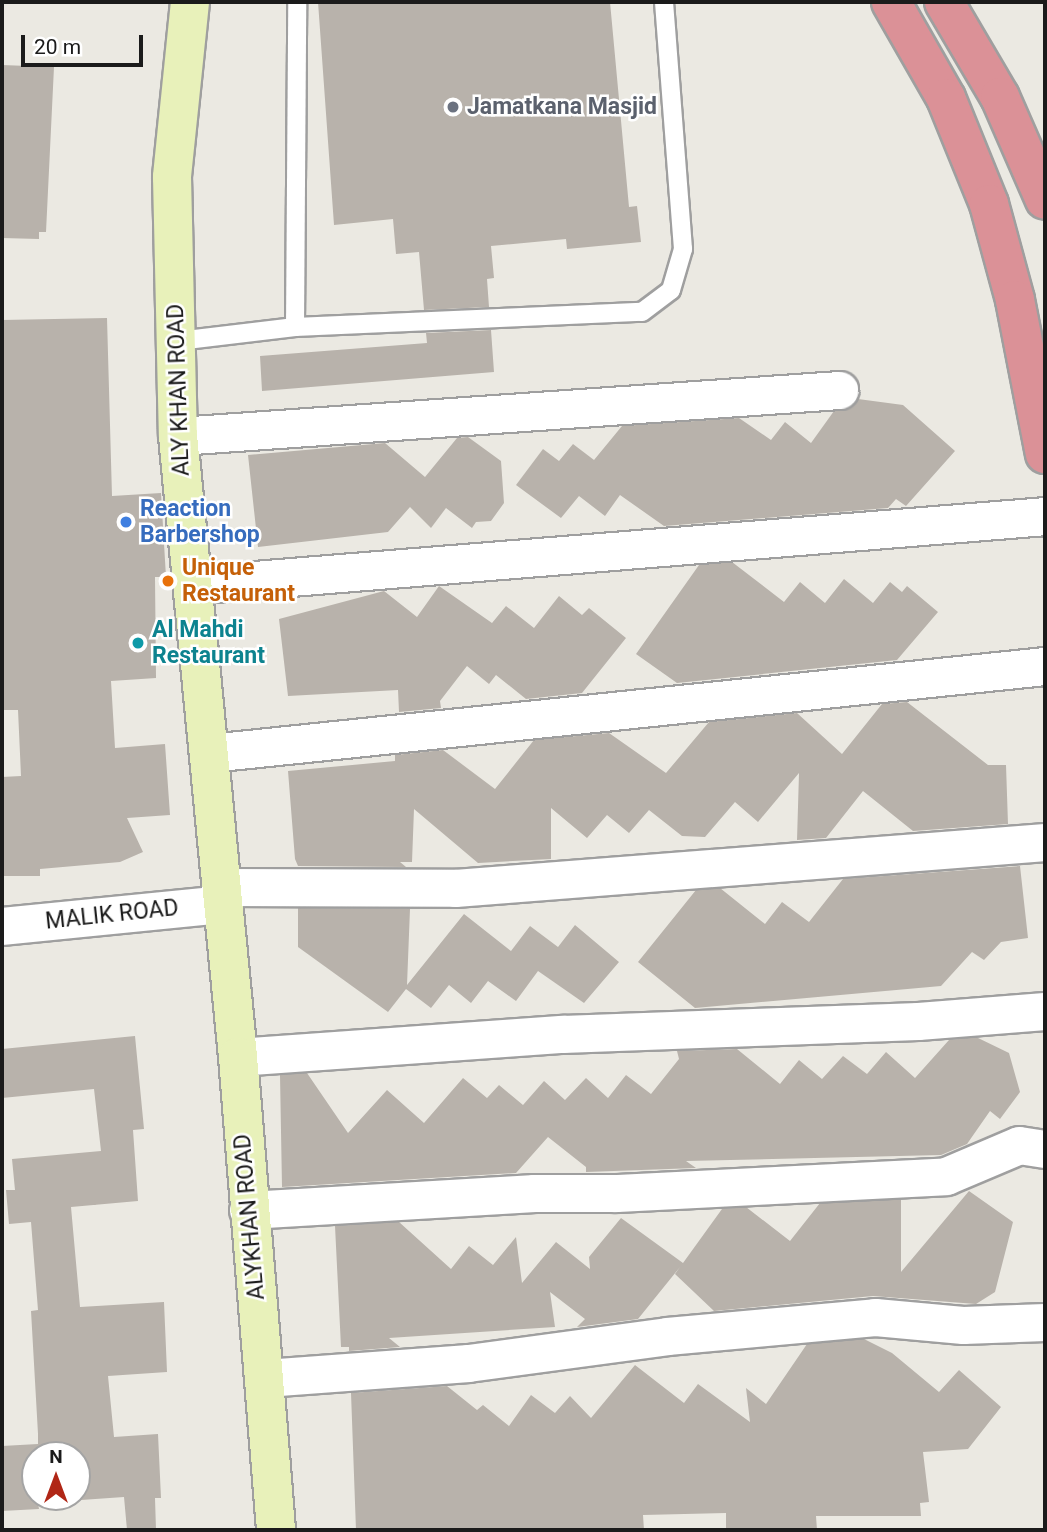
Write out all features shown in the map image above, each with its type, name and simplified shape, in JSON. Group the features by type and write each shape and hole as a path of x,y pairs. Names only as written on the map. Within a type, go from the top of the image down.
{"highway":[{"path":"891,2 946,98 989,204 1015,300 1045,454"},
{"path":"944,2 1000,97 1045,200"}],"street":[{"name":"ALY KHAN ROAD","path":"190,2 172,177 178,341 178,436 222,895"},
{"path":"178,436 839,390"},
{"path":"192,585 1045,516"},
{"path":"210,753 1045,666"},
{"name":"MALIK ROAD","path":"2,926 222,895 455,888 1045,842"},
{"name":"ALYKHAN ROAD","path":"222,895 238,1057 248,1210 276,1530"},
{"path":"238,1057 576,1033 918,1021 1045,1011"},
{"path":"248,1210 534,1192 616,1193 946,1176 1019,1145 1045,1149"},
{"path":"264,1378 468,1363 667,1336 875,1317 963,1325 1045,1322"}],"lane":[{"path":"295,327 297,2"},
{"path":"178,341 295,327 642,312 671,290 683,249 664,2"}],"building":[{"path":"318,2 610,2 629,207 637,206 641,242 567,249 566,239 491,246 494,278 487,279 489,307 424,310 419,252 396,254 393,219 334,225"},
{"path":"2,65 54,67 46,232 39,232 39,239 2,238"},
{"path":"107,318 112,496 161,493 166,577 155,577 156,678 111,681 115,748 165,744 170,815 127,818 143,852 120,862 40,869 40,876 2,876 2,777 21,776 18,710 2,710 2,320"},
{"path":"491,330 494,372 262,391 260,356 427,343 426,333"},
{"path":"858,399 903,405 955,451 906,506 896,499 888,508 664,526 620,495 605,516 579,496 561,518 516,485 543,449 559,461 573,444 594,460 622,426 739,418 771,440 785,422 811,443 834,411 850,408"},
{"path":"468,437 501,461 504,503 491,521 476,522 472,528 446,508 431,528 410,507 388,532 258,547 248,455 385,443 425,477 457,438"},
{"path":"732,562 784,602 800,582 825,603 844,579 873,603 890,582 902,592 907,586 938,612 897,660 677,683 636,654 699,565"},
{"path":"439,586 492,623 506,606 534,628 559,596 582,615 589,608 626,638 582,693 526,699 496,675 489,684 467,666 440,701 441,708 399,712 398,690 288,696 279,619 384,591 417,617"},
{"path":"907,702 988,765 1006,765 1008,824 913,831 863,791 826,838 797,840 799,773 758,822 735,802 705,837 682,836 649,810 629,833 607,815 587,838 551,808 551,859 478,863 414,809 412,862 400,862 406,867 298,866 295,859 288,771 395,761 395,755 443,750 495,789 534,740 609,733 666,773 709,722 797,713 842,754 882,704"},
{"path":"1020,866 1028,938 1001,942 984,960 972,952 941,986 695,1008 638,962 696,890 720,888 765,924 782,902 809,922 843,879"},
{"path":"298,908 410,909 407,985 464,914 511,951 530,926 558,947 575,925 619,962 584,1003 538,971 516,1001 488,981 471,1003 449,985 431,1008 406,989 388,1012 298,947"},
{"path":"135,1036 144,1129 133,1130 138,1201 71,1207 80,1307 164,1302 167,1372 108,1376 114,1437 158,1434 161,1498 155,1498 156,1530 127,1530 124,1497 91,1499 91,1441 38,1441 31,1311 38,1310 31,1222 9,1224 6,1190 15,1190 12,1159 101,1151 94,1089 2,1098 2,1049"},
{"path":"976,1037 1009,1053 1020,1092 1000,1119 990,1111 967,1144 941,1155 686,1161 696,1168 586,1172 586,1167 548,1137 516,1173 282,1187 280,1075 307,1073 348,1133 387,1090 424,1123 463,1078 487,1098 499,1085 523,1105 544,1081 565,1100 586,1078 608,1098 626,1075 651,1094 679,1059 677,1051 737,1049 780,1084 799,1060 822,1079 843,1056 867,1074 886,1052 915,1078 949,1040"},
{"path":"969,1191 1013,1222 995,1292 976,1304 873,1296 714,1311 675,1274 680,1267 638,1319 577,1327 585,1319 550,1292 555,1327 389,1338 400,1347 349,1351 349,1347 341,1347 335,1226 399,1222 451,1269 469,1246 493,1265 516,1237 522,1283 556,1242 590,1269 589,1257 621,1218 683,1263 722,1209 746,1207 790,1241 820,1203 901,1199 901,1272"},
{"path":"864,1339 892,1353 939,1392 959,1370 1001,1407 968,1449 923,1452 929,1502 920,1503 921,1516 816,1516 817,1530 726,1530 726,1513 643,1515 644,1530 356,1530 351,1393 447,1386 477,1410 483,1405 509,1426 531,1395 555,1413 570,1396 591,1418 635,1365 684,1403 698,1384 750,1422 746,1388 766,1404 807,1344"},
{"path":"21,1445 21,1510 2,1511 2,1446"}],"place":[{"name":"Jamatkana Masjid","path":"453,107"},
{"name":"Reaction Barbershop","path":"126,522"},
{"name":"Unique Restaurant","path":"168,581"},
{"name":"Al Mahdi Restaurant","path":"138,643"}]}
